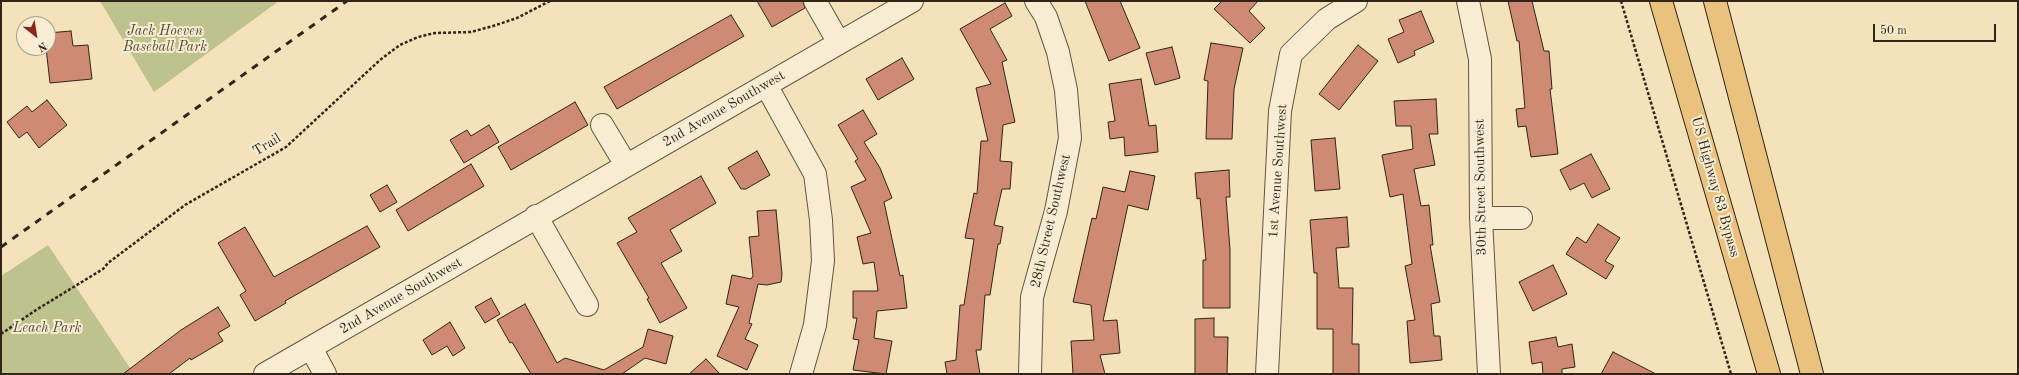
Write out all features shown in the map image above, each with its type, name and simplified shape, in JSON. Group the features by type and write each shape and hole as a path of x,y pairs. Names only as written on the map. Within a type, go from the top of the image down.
{"highway":[{"name":"US Highway 83 Bypass","path":"1661,1 1769,374"},
{"path":"1714,1 1812,374"}],"street":[{"path":"815,1 838,42"},
{"name":"2nd Avenue Southwest","path":"265,374 536,216 912,1"},
{"name":"28th Street Southwest","path":"1030,374 1032,297 1056,211 1070,138 1066,90 1058,52 1046,17 1036,1"},
{"name":"1st Avenue Southwest","path":"1267,374 1280,111 1291,54 1327,19 1356,1"},
{"name":"30th Street Southwest","path":"1468,1 1480,59 1481,218 1489,374"},
{"path":"766,85 815,174 821,220 823,260 815,325 801,374"},
{"path":"602,125 626,165"},
{"path":"536,216 587,304"},
{"path":"1481,218 1521,218"},
{"path":"311,348 325,374"}],"path":[{"name":"Trail","path":"1,334 36,310 92,276 185,205 286,147 380,60 400,45 418,37 435,33 471,32 493,26 517,18 550,1"},
{"path":"1621,1 1731,374"}],"green space":[{"name":"Jack Hoeven Baseball Park","path":"100,1 279,1 154,92"},
{"name":"Leach Park","path":"48,245 134,374 1,374 1,276"}],"building":[{"path":"757,1 803,1 805,8 772,27"},
{"path":"1085,1 1120,1 1140,48 1109,61"},
{"path":"1222,1 1258,1 1249,11 1265,28 1250,43 1214,9"},
{"path":"1508,1 1532,1 1544,51 1549,51 1552,89 1550,89 1558,154 1531,157 1526,126 1518,127 1516,109 1525,108 1519,41 1517,41"},
{"path":"1005,3 1012,16 990,29 1007,60 1002,62 1015,122 1003,125 1000,161 1012,162 1010,189 1002,189 994,225 1003,227 1000,244 998,244 990,295 985,295 981,350 976,350 980,374 947,374 945,362 956,360 960,305 964,305 974,239 965,238 974,193 977,194 981,141 988,141 976,88 991,84 960,29"},
{"path":"1421,11 1434,42 1414,51 1415,55 1398,63 1388,39 1404,32 1399,20"},
{"path":"731,15 744,36 617,109 604,87"},
{"path":"71,31 73,46 88,45 92,79 50,83 47,56 56,56 56,32"},
{"path":"1211,43 1243,48 1234,89 1232,139 1206,139 1208,81 1204,80"},
{"path":"1358,45 1378,61 1339,110 1319,94"},
{"path":"1172,47 1180,78 1155,85 1146,53"},
{"path":"902,58 914,79 878,100 866,79"},
{"path":"1141,79 1149,126 1156,125 1158,152 1125,156 1124,137 1110,139 1108,122 1115,121 1109,84"},
{"path":"1436,99 1438,134 1429,134 1435,165 1414,169 1421,206 1429,205 1433,245 1430,245 1440,302 1431,304 1434,336 1440,336 1442,360 1410,363 1407,321 1415,320 1405,266 1412,264 1403,194 1390,197 1382,155 1413,149 1411,126 1396,126 1394,101"},
{"path":"47,100 67,125 39,148 27,132 19,138 7,122 27,106 32,112"},
{"path":"575,102 588,125 511,170 498,147"},
{"path":"863,110 877,134 864,142 880,168 892,198 884,202 900,276 903,275 907,308 877,311 874,338 892,341 886,374 853,370 859,340 853,339 857,318 853,318 853,291 878,291 874,262 863,264 857,237 871,233 851,187 866,180 855,161 858,159 838,125"},
{"path":"489,125 499,142 464,163 450,140 467,130 471,136"},
{"path":"1335,138 1340,189 1315,191 1311,140"},
{"path":"757,151 770,175 746,189 741,189 728,168"},
{"path":"1591,154 1610,189 1592,198 1584,183 1570,190 1560,170"},
{"path":"471,164 484,186 408,231 396,210"},
{"path":"1229,170 1230,197 1226,197 1230,250 1230,308 1203,308 1203,260 1206,260 1200,198 1197,199 1195,173"},
{"path":"1130,171 1155,176 1148,210 1128,205 1103,321 1117,320 1120,353 1100,355 1105,374 1073,374 1071,341 1094,340 1091,305 1073,302 1092,218 1096,219 1103,187 1125,192"},
{"path":"701,176 716,203 670,230 682,251 661,263 687,308 660,323 647,299 649,298 617,243 637,232 628,218"},
{"path":"387,185 397,202 380,212 370,195"},
{"path":"776,210 782,274 781,282 767,285 758,284 749,323 752,324 745,339 758,345 747,370 717,356 739,307 726,304 732,275 751,279 753,276 749,237 759,236 757,211"},
{"path":"1347,217 1349,247 1336,248 1339,288 1353,288 1352,344 1359,344 1359,374 1333,374 1333,329 1317,329 1317,273 1314,273 1310,220"},
{"path":"1598,224 1620,238 1605,261 1614,266 1606,279 1566,254 1577,237 1586,243"},
{"path":"367,226 380,247 285,301 286,303 255,321 240,295 246,291 218,243 245,227 274,277"},
{"path":"1553,265 1567,294 1533,311 1519,282"},
{"path":"491,298 500,314 485,323 475,307"},
{"path":"525,304 557,363 565,358 604,370 643,347 648,329 673,336 666,364 645,358 622,374 531,374 512,342 510,343 497,320"},
{"path":"218,307 230,326 218,333 223,341 191,360 190,358 169,374 123,374 181,330"},
{"path":"1214,318 1214,337 1228,337 1227,374 1195,374 1195,319"},
{"path":"450,322 465,348 453,356 447,346 432,355 423,340"},
{"path":"1556,337 1558,347 1572,344 1575,367 1562,369 1562,374 1543,374 1542,362 1532,364 1529,342"},
{"path":"1613,352 1656,374 1601,374"},
{"path":"706,359 720,374 689,374"}],"railway":[{"path":"1,247 347,1"}]}
